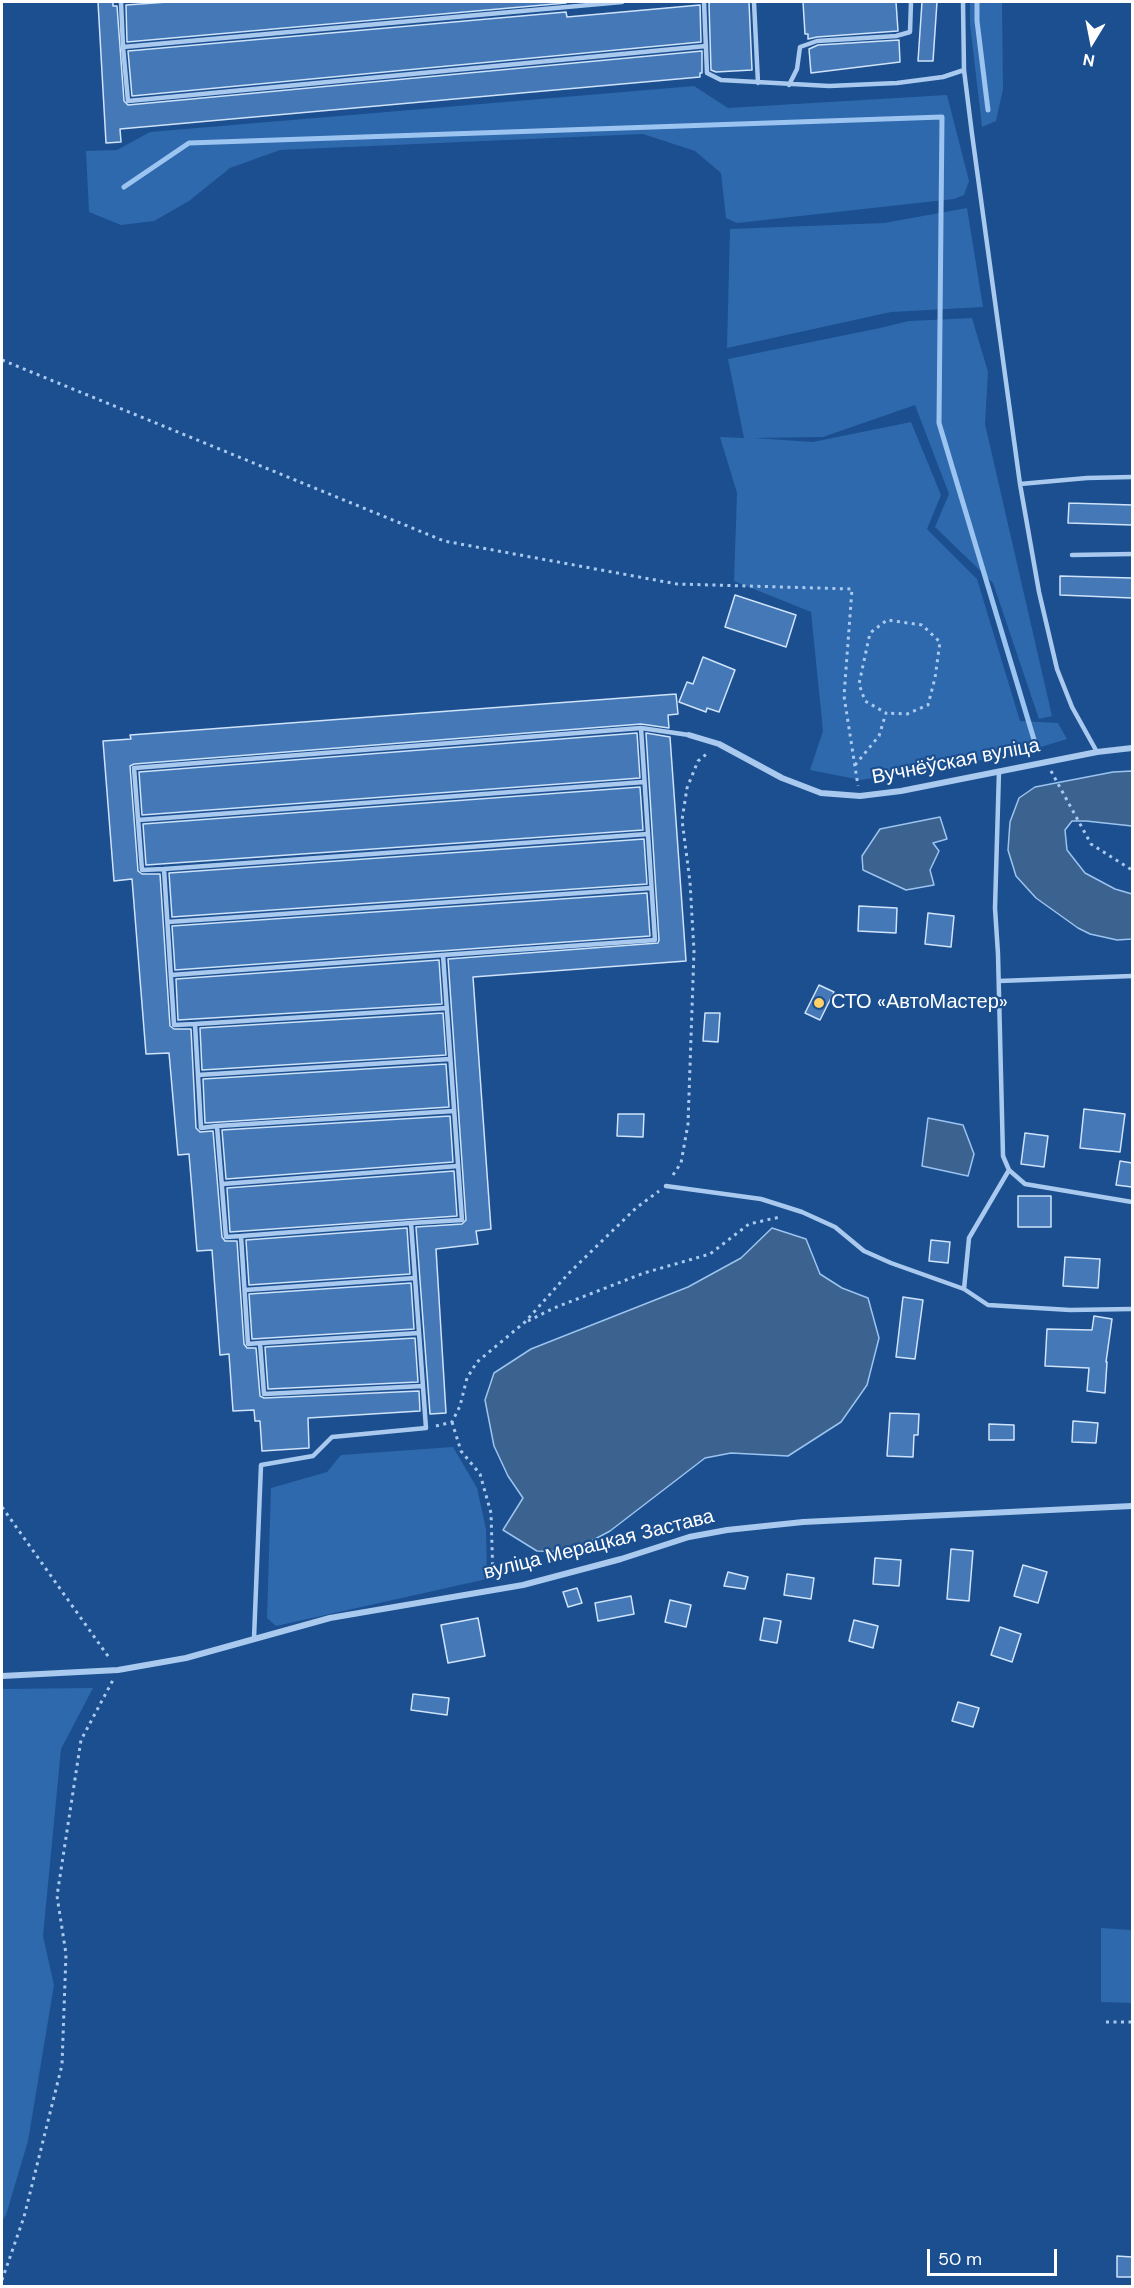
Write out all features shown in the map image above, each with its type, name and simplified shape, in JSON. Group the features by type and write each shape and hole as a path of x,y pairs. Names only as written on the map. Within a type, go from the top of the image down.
{"street":[{"name":"Вучнёўская вуліца","path":"689,735 719,744 782,778 821,793 860,796 901,791 999,770 1132,748"},
{"name":"вуліца Мерацкая Застава","path":"2,1676 118,1670 186,1658 330,1618 523,1585 621,1559 689,1537 727,1530 803,1522 1132,1506"}],"lane":[{"path":"121,2 128,101 706,46"},
{"path":"123,46 622,2"},
{"path":"704,2 707,73 721,80 829,86 897,83 943,77 964,70"},
{"path":"754,2 758,83"},
{"path":"789,85 797,69 800,46 817,41 896,36 910,32 911,2"},
{"path":"963,2 964,70 1020,484 1039,592 1057,669 1072,707 1097,752"},
{"path":"1020,484 1087,478 1132,477"},
{"path":"1072,555 1132,554"},
{"path":"648,834 142,870 134,768 641,728 689,735"},
{"path":"171,975 655,939 641,728"},
{"path":"999,770 994,867 1003,1156 1009,1170 1025,1184 1132,1202"},
{"path":"138,820 645,782"},
{"path":"164,869 174,1025 447,1008"},
{"path":"168,922 651,888"},
{"path":"217,1126 226,1237 462,1220 443,955"},
{"path":"999,981 1132,976"},
{"path":"195,1024 201,1128 454,1111"},
{"path":"198,1075 450,1059"},
{"path":"222,1184 458,1166"},
{"path":"964,1289 969,1238 1009,1170"},
{"path":"666,1186 761,1199 802,1212 835,1227 864,1251 964,1289 988,1305 1070,1310 1132,1309"},
{"path":"254,1638 261,1465 313,1456 332,1437 426,1428 411,1223"},
{"path":"241,1236 248,1344 419,1333"},
{"path":"245,1290 415,1278"},
{"path":"260,1343 264,1394 423,1386"}],"path":[{"path":"2,360 444,541 677,584 852,589 844,696 860,796"},
{"path":"887,620 922,625 940,642 935,678 928,705 907,714 886,713 865,701 859,684 870,633 887,620"},
{"path":"855,765 879,735 886,713"},
{"path":"493,1590 494,1546 491,1513 480,1474 461,1451 452,1422 460,1406 467,1378 477,1362 525,1322 568,1274 636,1208 666,1186 681,1163 688,1124 694,951 690,882 682,820 687,788 698,761 719,744"},
{"path":"1045,762 1091,844 1132,870"},
{"path":"525,1322 554,1308 644,1273 710,1254 749,1224 781,1217"},
{"path":"426,1428 452,1422"},
{"path":"2,1507 118,1670 81,1740 57,1896 66,1954 62,2065 24,2217 2,2280"},
{"path":"1106,2022 1132,2022"}],"shaded area":[{"path":"970,2 1002,2 1003,89 996,121 982,127 970,24"},
{"path":"694,86 728,108 947,95 969,181 964,195 954,199 737,223 726,218 721,173 695,151 643,134 280,150 230,168 189,201 154,221 121,225 89,212 86,151 117,150 150,132"},
{"path":"967,208 983,307 891,312 727,348 730,229 884,223"},
{"path":"972,318 988,372 985,424 1052,716 1039,719 993,583 935,527 949,494 915,405 823,437 754,438 813,442 911,422 941,495 927,529 977,579 1020,721 1058,723 1067,739 1018,754 861,780 810,770 823,731 811,612 734,581 737,493 720,437 744,438 728,359 909,321"},
{"path":"1132,771 1132,826 1072,821 1065,830 1067,850 1085,873 1115,889 1132,894 1132,939 1117,940 1090,934 1078,928 1036,898 1016,876 1008,850 1010,822 1019,798 1035,787 1113,772"},
{"path":"940,817 947,839 933,843 939,851 930,870 934,885 906,890 863,870 862,856 880,829"},
{"path":"928,1118 963,1125 974,1154 968,1176 922,1166"},
{"path":"772,1228 806,1239 820,1274 842,1288 868,1298 879,1338 867,1385 841,1422 788,1456 731,1453 705,1458 610,1531 571,1552 537,1551 503,1530 523,1498 508,1476 494,1446 485,1400 494,1373 531,1349 688,1287 741,1258"},
{"path":"453,1447 477,1488 486,1529 487,1579 276,1626 267,1618 271,1488 327,1472 341,1455"},
{"path":"93,1688 61,1749 43,1936 54,1985 28,2141 6,2215 2,2221 2,1689"},
{"path":"1101,1928 1132,1930 1132,2003 1101,2002"}],"building":[{"path":"98,2 113,2 113,6 117,6 124,101 128,105 702,51 702,73 700,77 120,129 121,142 106,143"},
{"path":"168,2 566,3 127,42 126,5"},
{"path":"710,2 749,2 752,70 716,72 711,70"},
{"path":"803,2 896,2 898,31 808,39 808,34 805,34"},
{"path":"922,2 937,2 933,61 918,61"},
{"path":"700,5 701,42 132,96 128,51 566,12 567,17"},
{"path":"899,40 900,62 811,73 809,49 818,45"},
{"path":"1069,503 1132,505 1132,525 1068,523"},
{"path":"1060,576 1132,578 1132,598 1060,595"},
{"path":"735,595 796,615 786,647 725,627"},
{"path":"703,657 735,670 719,712 707,708 706,712 679,702 687,682 693,684"},
{"path":"676,694 678,714 668,715 669,728 641,724 130,766 138,871 142,874 160,874 170,1026 174,1029 191,1029 196,1128 200,1132 213,1131 222,1237 225,1241 237,1241 244,1344 247,1348 256,1348 260,1396 264,1398 419,1391 420,1411 308,1418 309,1448 262,1451 260,1421 255,1421 254,1410 233,1411 229,1354 220,1355 212,1250 197,1251 189,1154 178,1155 169,1053 146,1054 132,879 114,881 103,741 131,739 130,735"},
{"path":"637,733 640,778 142,815 139,772"},
{"path":"646,733 670,737 686,961 473,977 491,1229 476,1231 478,1244 436,1249 446,1413 430,1414 416,1227 462,1224 466,1220 448,959 658,943"},
{"path":"640,787 643,830 146,865 143,824"},
{"path":"644,839 647,884 172,917 169,873"},
{"path":"647,893 650,936 175,970 172,926"},
{"path":"859,906 897,908 896,933 858,931"},
{"path":"928,913 954,916 951,947 925,944"},
{"path":"439,960 442,1004 178,1020 176,979"},
{"name":"СТО «АвтоМастер»","path":"819,985 834,992 820,1020 805,1013"},
{"path":"443,1013 446,1055 202,1070 200,1028"},
{"path":"705,1013 720,1013 718,1042 703,1041"},
{"path":"446,1064 449,1107 205,1123 203,1079"},
{"path":"1084,1109 1125,1114 1120,1152 1080,1148"},
{"path":"618,1114 644,1114 643,1137 617,1136"},
{"path":"450,1116 453,1162 226,1179 222,1130"},
{"path":"1025,1133 1048,1136 1044,1167 1021,1164"},
{"path":"1120,1161 1132,1163 1132,1187 1116,1185"},
{"path":"454,1171 457,1216 230,1232 227,1188"},
{"path":"1018,1196 1051,1196 1051,1227 1018,1227"},
{"path":"407,1228 410,1274 249,1285 246,1240"},
{"path":"931,1240 950,1242 948,1263 929,1261"},
{"path":"1065,1257 1100,1259 1098,1288 1063,1286"},
{"path":"411,1283 414,1329 252,1339 249,1294"},
{"path":"903,1297 923,1300 915,1359 896,1357"},
{"path":"1094,1316 1112,1319 1106,1362 1105,1393 1087,1391 1089,1368 1045,1366 1047,1329 1092,1330"},
{"path":"415,1338 418,1382 268,1389 265,1347"},
{"path":"890,1413 919,1414 918,1435 914,1435 913,1457 887,1456"},
{"path":"1073,1421 1098,1423 1096,1443 1072,1442"},
{"path":"989,1424 1014,1425 1014,1440 989,1440"},
{"path":"951,1549 973,1551 969,1601 947,1599"},
{"path":"875,1558 901,1560 899,1586 873,1584"},
{"path":"1023,1565 1047,1572 1038,1603 1014,1596"},
{"path":"728,1572 748,1577 745,1589 724,1586"},
{"path":"787,1574 814,1578 811,1599 784,1595"},
{"path":"577,1588 582,1603 568,1607 563,1592"},
{"path":"631,1596 634,1614 598,1621 595,1603"},
{"path":"670,1600 691,1605 686,1627 665,1622"},
{"path":"478,1618 485,1656 448,1663 441,1625"},
{"path":"764,1618 781,1621 777,1643 760,1640"},
{"path":"854,1620 878,1626 873,1648 849,1641"},
{"path":"1000,1627 1021,1634 1012,1662 991,1655"},
{"path":"413,1694 449,1698 447,1715 411,1710"},
{"path":"958,1702 979,1708 973,1727 952,1721"},
{"path":"1117,2256 1132,2257 1132,2277 1117,2277"}],"waterway":[{"path":"977,2 977,21 988,110"},
{"path":"124,187 189,143 942,117 939,423 1035,743"}],"place":[{"name":"СТО «АвтоМастер»","path":"819,1003"}]}
